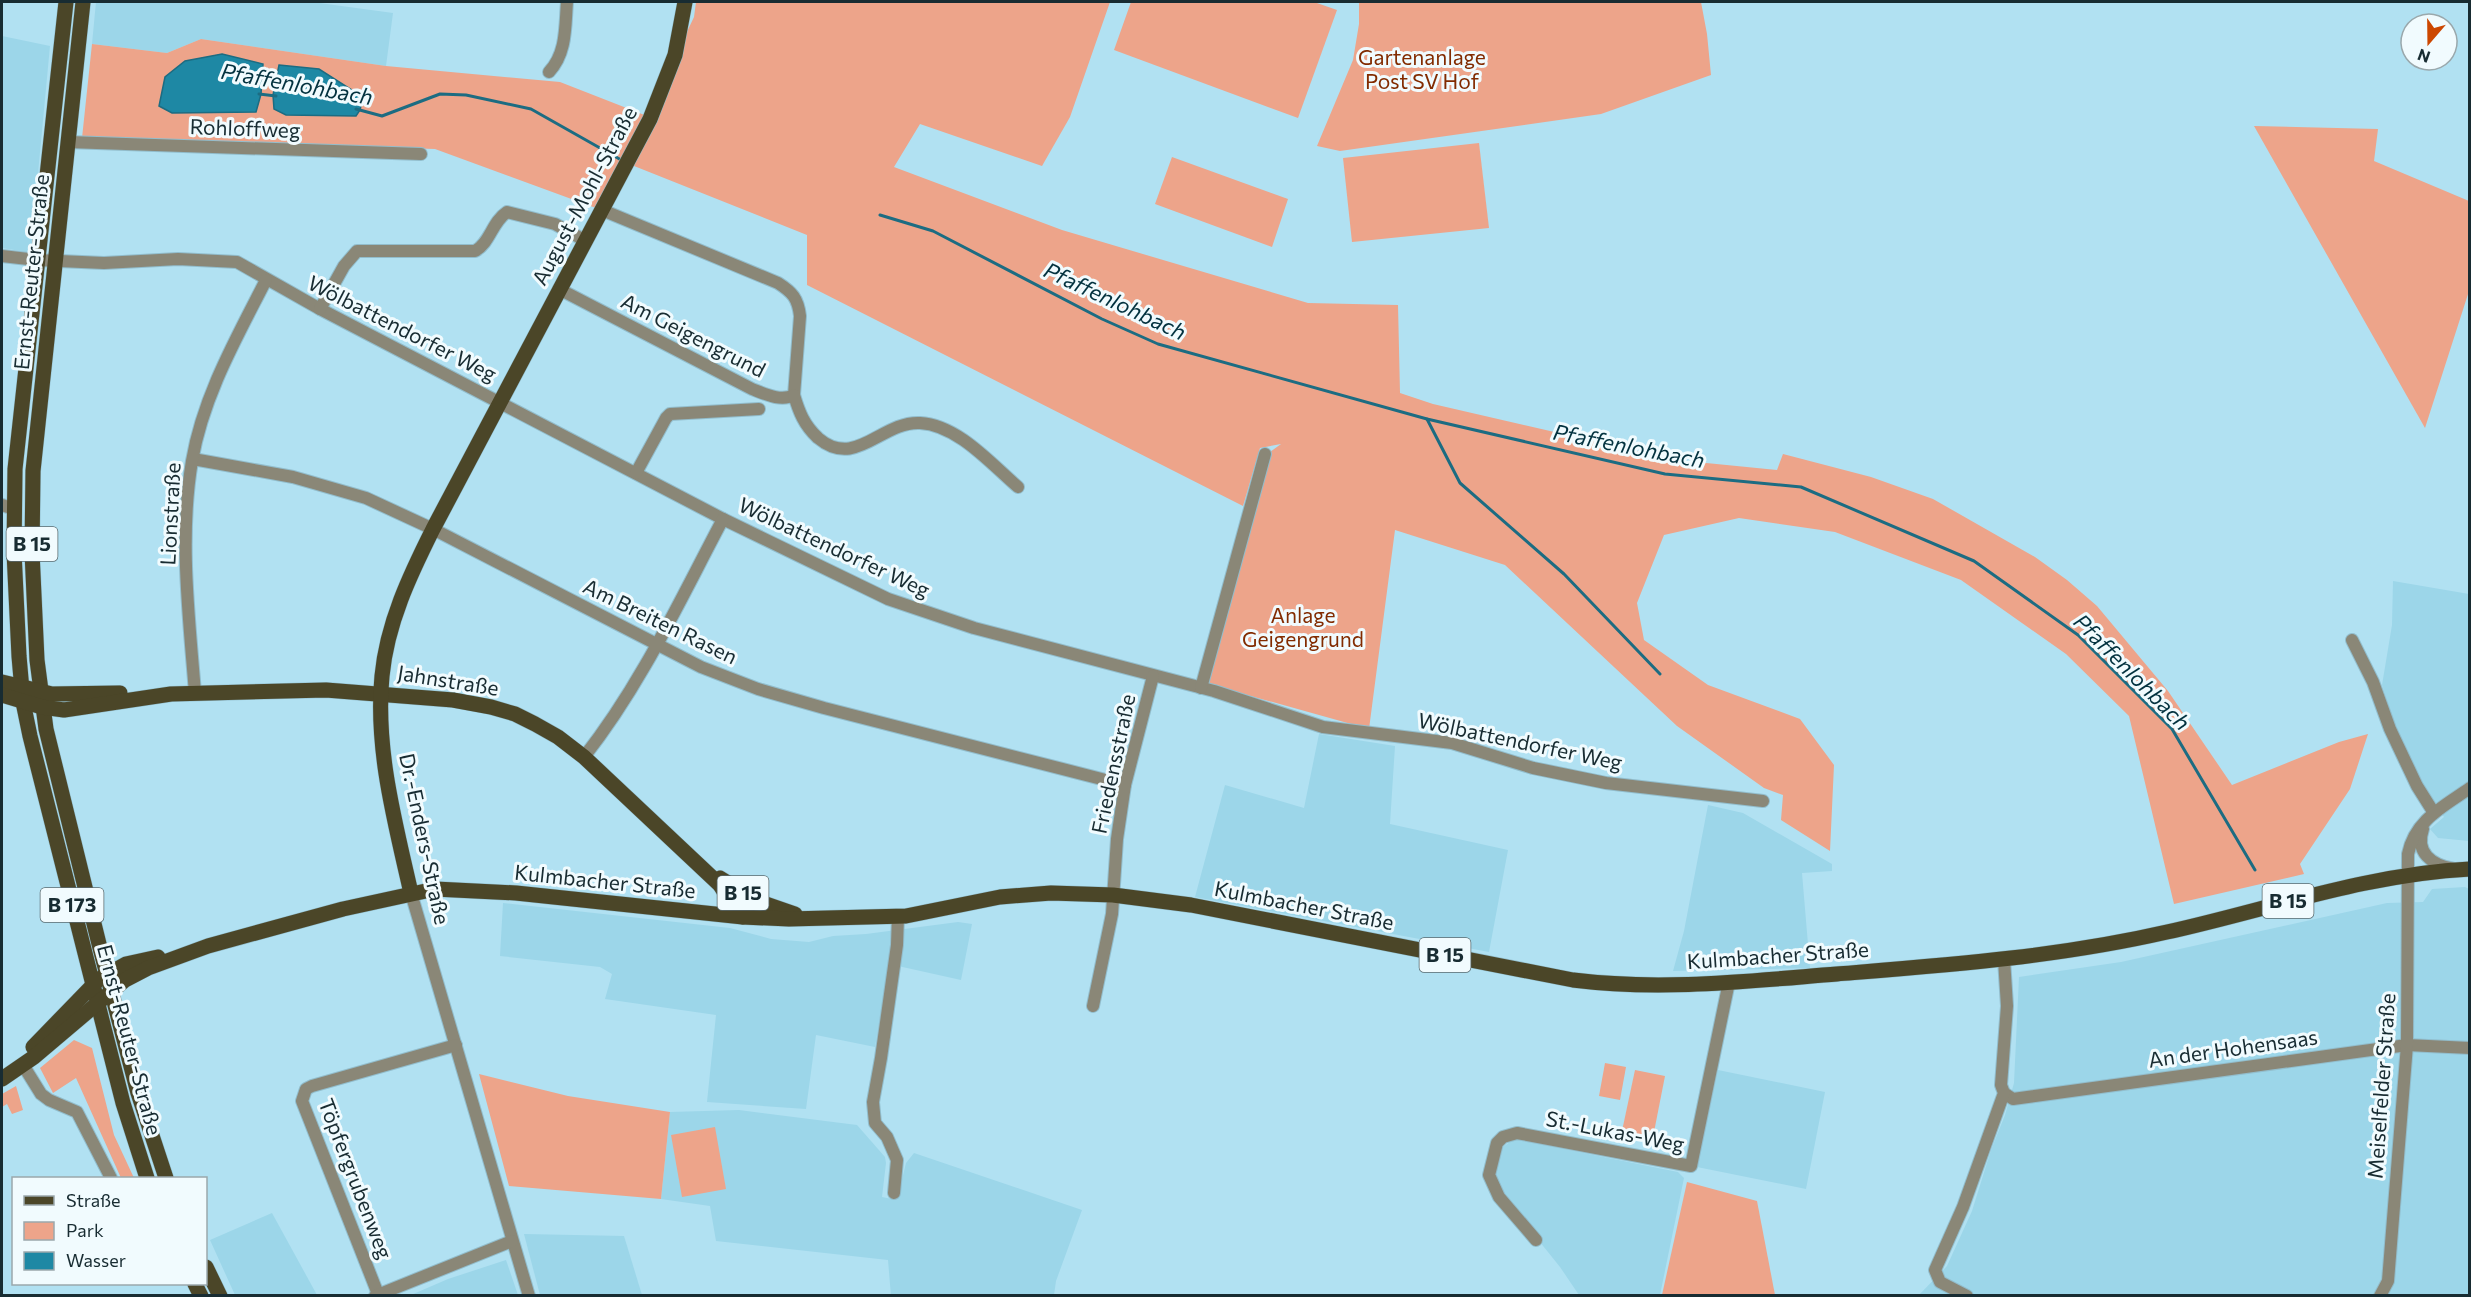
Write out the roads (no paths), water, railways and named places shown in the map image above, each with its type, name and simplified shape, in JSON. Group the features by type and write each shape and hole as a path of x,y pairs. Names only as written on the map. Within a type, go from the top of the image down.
{"main road":[{"name":"Ernst-Reuter-Straße","path":"66,2 19,429 8,507 22,694 96,1003 133,1139 146,1177"},
{"name":"Ernst-Reuter-Straße","path":"83,2 36,431 32,497 33,600 41,700 106,974 141,1103 165,1177"},
{"name":"August-Mohl-Straße","path":"501,402 584,240 627,164 654,108 675,55 685,2"},
{"name":"Dr.-Enders-Straße","path":"411,893 388,787 382,738 381,693 386,650 409,578 501,402"},
{"path":"2,682 22,694"},
{"name":"Jahnstraße","path":"41,700 67,709 171,694 326,690 453,700 515,714 558,736 584,757 719,884 727,893 735,913 743,917"},
{"name":"B 15","path":"22,694 41,700"},
{"path":"2,695 22,694"},
{"name":"B 15","path":"681,849 747,896 771,907 813,919"},
{"name":"Kulmbacher Straße","path":"3,1079 92,986 106,974 126,964 208,946 343,909 435,889 461,889 743,917 813,919 898,916 1000,897 1051,893 1113,895 1191,905 1573,980 1631,985 1730,982 2004,959 2120,942 2169,932 2262,907 2408,876 2465,870"},
{"name":"Kulmbacher Straße","path":"3,1079 111,992 148,968 208,946"},
{"path":"207,1269 220,1296"}],"street":[{"path":"549,72 563,50 567,2"},
{"name":"Rohloffweg","path":"68,142 421,154"},
{"path":"602,210 778,283 793,292 799,303"},
{"path":"320,309 344,266 357,251 475,251 482,248 500,216 507,212 555,224 584,240"},
{"name":"Wölbattendorfer Weg","path":"2,256 104,263 178,259 237,262 320,309 723,519 888,599 974,628 1202,688 1323,727 1452,743 1533,768 1606,783 1763,801"},
{"name":"Lionstraße","path":"195,693 186,543 187,501 193,459 209,400 234,343 266,280"},
{"name":"Am Geigengrund","path":"559,289 752,389 789,398 794,395 801,316 799,290"},
{"path":"794,395 799,415 812,432 836,449 849,449 864,445 895,428 920,423 954,434 1018,487"},
{"name":"Am Geigengrund","path":"636,473 670,414 759,409"},
{"path":"1202,688 1264,454"},
{"name":"Am Breiten Rasen","path":"193,459 293,477 366,498 433,529 721,675 798,701 1125,785"},
{"path":"584,757 618,711 657,644 723,519"},
{"path":"2352,640 2373,682 2390,729 2429,816 2469,788"},
{"name":"Friedensstraße","path":"1093,1006 1112,914 1117,840 1125,785 1153,676"},
{"name":"Kulmbacher Straße","path":"2429,816 2420,837 2424,855 2436,863 2465,870"},
{"name":"Meiselfelder Straße","path":"2380,1296 2388,1281 2407,1046 2408,876 2411,842 2429,816"},
{"name":"Dr.-Enders-Straße","path":"411,893 529,1296"},
{"path":"894,1193 897,1160 887,1137 875,1122 873,1102 897,945 898,916"},
{"path":"1967,1296 1940,1282 1935,1270 1963,1207 2004,1094 2001,1085 2007,1006 2004,959"},
{"name":"St.-Lukas-Weg","path":"1536,1240 1493,1188 1489,1175 1497,1143 1503,1137 1517,1133 1691,1166 1730,982"},
{"name":"Töpfergrubenweg","path":"377,1295 302,1101 303,1094 312,1086 456,1045"},
{"name":"An der Hohensaas","path":"2004,1094 2013,1099 2407,1046 2469,1048"},
{"path":"23,1065 41,1094 77,1112 105,1153 111,1177"},
{"path":"377,1295 512,1241"}],"water":[{"path":"222,54 263,64 261,94 256,112 172,113 159,106 165,77 185,61"},
{"path":"279,65 319,69 363,97 360,110 356,116 286,115 274,109 273,95"}],"waterway":[{"name":"Pfaffenlohbach","path":"259,94 276,96"},
{"name":"Pfaffenlohbach","path":"356,109 382,116 440,94 466,95 531,109 623,161"},
{"name":"Pfaffenlohbach","path":"880,215 933,231 1102,319 1158,344 1427,419 1665,474 1801,487 1974,561 2078,635 2172,729 2255,870"},
{"path":"1427,419 1460,483 1564,574 1660,674"}],"park label":[{"name":"Gartenanlage Post SV Hof","path":"1422,70"},
{"name":"Anlage Geigengrund","path":"1303,628"}]}
